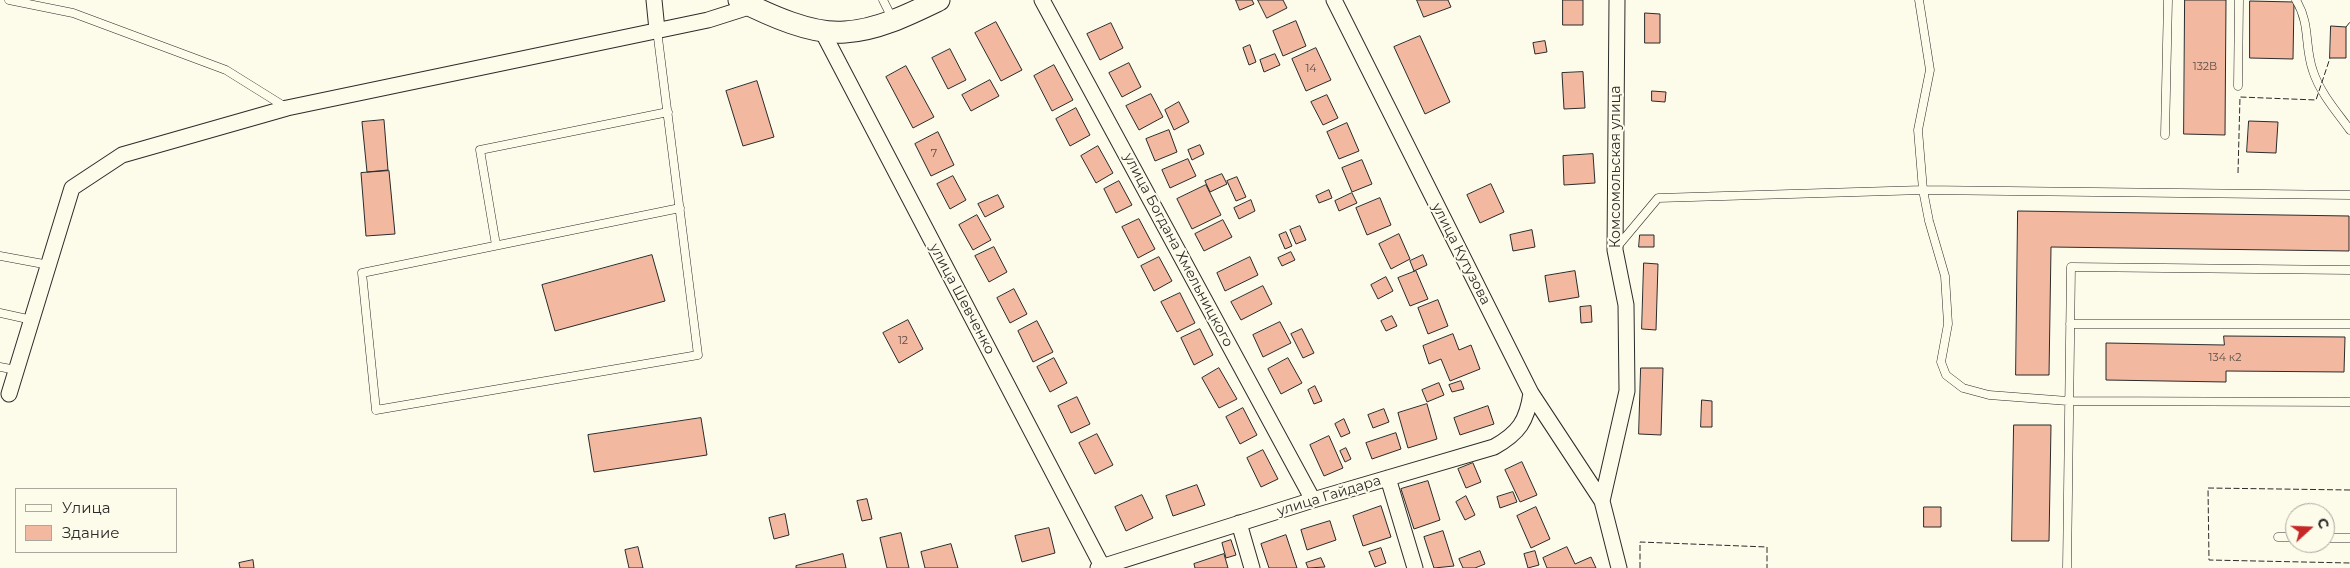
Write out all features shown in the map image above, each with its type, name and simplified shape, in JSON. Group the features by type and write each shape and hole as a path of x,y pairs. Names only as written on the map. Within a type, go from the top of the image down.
{"main road":[{"path":"746,3 793,23 843,32 865,29 892,20 939,0"}],"street":[{"path":"654,0 657,30"},
{"name":"улица Богдана Хмельницкого","path":"1042,0 1313,500"},
{"name":"улица Кутузова","path":"1334,0 1531,393 1602,501"},
{"name":"Комсомольская улица","path":"1617,0 1614,250 1626,305 1627,391 1602,501 1619,568"},
{"path":"9,394 72,188 122,155 287,108 708,20 746,3"},
{"name":"улица Шевченко","path":"821,29 1101,567"},
{"name":"улица Гайдара","path":"1101,567 1313,500 1494,447 1509,439 1528,413 1531,393"},
{"path":"1388,478 1415,568"},
{"path":"1239,523 1252,568"}],"lane":[{"path":"9,0 73,13 226,70 287,108"},
{"path":"883,0 892,20"},
{"path":"1919,0 1930,70 1918,130 1923,190 1928,221 1945,276 1948,324 1941,362 1946,376 1963,388 1989,395 2068,401 2350,402"},
{"path":"2166,135 2168,0"},
{"path":"2238,86 2239,0"},
{"path":"2296,0 2304,13 2313,72 2328,100 2350,130"},
{"path":"657,30 668,112 680,208 698,355 376,410 362,273 680,208"},
{"path":"496,245 480,150 668,112"},
{"path":"1614,250 1658,198 1923,190 2350,195"},
{"path":"0,256 49,265"},
{"path":"2067,568 2071,267 2350,270"},
{"path":"0,313 32,320"},
{"path":"2070,324 2350,324"},
{"path":"0,367 16,370"},
{"path":"2278,537 2285,537"},
{"path":"2335,538 2350,538"}],"building":[{"path":"1236,0 1252,0 1254,4 1240,10"},
{"path":"1258,0 1283,0 1287,8 1267,18"},
{"path":"1417,0 1448,0 1451,7 1424,17"},
{"path":"1563,0 1583,0 1583,25 1563,25"},
{"path":"2185,0 2226,0 2225,135 2184,134"},
{"path":"2250,1 2294,2 2293,59 2250,58"},
{"path":"1645,13 1660,14 1660,43 1645,43"},
{"path":"1296,21 1306,46 1283,56 1273,31"},
{"path":"996,22 1022,70 1001,81 975,33"},
{"path":"1111,23 1123,48 1100,60 1087,34"},
{"path":"2331,26 2346,27 2346,58 2330,58"},
{"path":"1420,36 1450,102 1425,114 1394,47"},
{"path":"1545,41 1547,52 1535,54 1533,43"},
{"path":"1250,45 1256,62 1249,65 1243,48"},
{"path":"1316,48 1331,80 1306,91 1292,59"},
{"path":"950,49 966,80 948,89 932,58"},
{"path":"1275,54 1280,65 1264,72 1260,60"},
{"path":"1129,63 1141,87 1122,97 1109,73"},
{"path":"1054,65 1073,100 1052,111 1034,76"},
{"path":"906,66 934,117 913,128 886,77"},
{"path":"1583,72 1585,108 1564,109 1562,73"},
{"path":"990,80 999,96 971,111 962,95"},
{"path":"757,81 774,137 743,146 726,91"},
{"path":"1652,91 1666,92 1665,102 1652,101"},
{"path":"1151,94 1163,117 1139,130 1126,106"},
{"path":"1327,95 1338,118 1323,125 1311,102"},
{"path":"1179,102 1189,122 1174,130 1165,110"},
{"path":"1076,108 1090,135 1070,146 1056,119"},
{"path":"384,120 388,170 367,172 362,122"},
{"path":"2249,121 2278,122 2276,153 2247,152"},
{"path":"1347,123 1359,151 1339,159 1327,132"},
{"path":"1169,130 1177,152 1155,161 1146,139"},
{"path":"938,132 954,165 931,176 915,144"},
{"path":"1200,145 1204,154 1192,160 1188,150"},
{"path":"1098,146 1113,173 1096,183 1081,156"},
{"path":"1593,154 1595,183 1564,185 1563,156"},
{"path":"1188,159 1196,176 1170,188 1162,170"},
{"path":"1362,160 1372,184 1352,192 1342,168"},
{"path":"389,171 395,234 366,236 361,173"},
{"path":"1222,174 1227,184 1210,192 1205,181"},
{"path":"953,176 966,200 950,209 937,184"},
{"path":"1237,177 1246,197 1236,201 1227,181"},
{"path":"1119,181 1132,205 1116,213 1104,189"},
{"path":"1491,184 1504,212 1480,223 1467,195"},
{"path":"1206,185 1221,215 1192,229 1177,199"},
{"path":"1329,190 1332,198 1319,203 1316,196"},
{"path":"1352,193 1357,203 1339,211 1335,201"},
{"path":"998,195 1004,207 985,217 978,204"},
{"path":"1380,198 1391,225 1367,235 1356,208"},
{"path":"1251,200 1255,211 1239,219 1234,208"},
{"path":"2018,211 2349,216 2349,251 2051,247 2049,375 2016,375"},
{"path":"977,215 991,240 973,250 959,225"},
{"path":"1139,219 1155,249 1138,258 1122,227"},
{"path":"1223,220 1232,237 1204,251 1195,234"},
{"path":"1300,226 1306,240 1296,244 1290,230"},
{"path":"1532,230 1535,247 1513,251 1510,235"},
{"path":"1286,232 1292,246 1285,249 1279,235"},
{"path":"1399,234 1410,259 1391,269 1379,244"},
{"path":"1640,235 1654,235 1654,247 1639,247"},
{"path":"994,247 1007,272 989,282 975,256"},
{"path":"1291,252 1295,260 1282,266 1278,258"},
{"path":"652,255 665,301 555,331 542,285"},
{"path":"1423,255 1427,265 1414,271 1410,261"},
{"path":"1159,257 1172,281 1154,291 1141,266"},
{"path":"1250,257 1258,275 1225,291 1217,273"},
{"path":"1644,263 1658,264 1656,330 1642,329"},
{"path":"1416,271 1428,299 1410,306 1398,278"},
{"path":"1575,271 1579,297 1549,302 1545,276"},
{"path":"1386,277 1393,291 1378,299 1371,285"},
{"path":"1263,286 1272,304 1241,320 1231,302"},
{"path":"1014,289 1027,314 1010,323 997,298"},
{"path":"1180,293 1195,323 1177,332 1161,302"},
{"path":"1438,300 1448,326 1428,334 1418,308"},
{"path":"1591,306 1592,322 1581,323 1580,307"},
{"path":"1392,316 1397,326 1386,331 1381,321"},
{"path":"908,320 923,349 899,363 883,333"},
{"path":"1037,321 1053,352 1033,362 1018,331"},
{"path":"1280,322 1291,343 1263,357 1253,335"},
{"path":"1200,329 1213,355 1194,365 1181,338"},
{"path":"1302,329 1314,353 1303,358 1291,334"},
{"path":"1453,334 1459,350 1471,345 1480,369 1450,381 1441,359 1429,364 1423,346"},
{"path":"2224,336 2345,337 2344,372 2226,371 2226,382 2106,380 2106,343 2224,345"},
{"path":"1054,358 1067,383 1050,392 1037,367"},
{"path":"1288,358 1302,383 1281,394 1268,369"},
{"path":"1219,368 1237,399 1219,408 1202,378"},
{"path":"1641,368 1663,368 1661,435 1639,434"},
{"path":"1461,381 1464,389 1452,392 1449,385"},
{"path":"1439,383 1444,395 1427,402 1422,390"},
{"path":"1315,386 1322,401 1314,404 1308,390"},
{"path":"1077,397 1090,424 1071,433 1058,406"},
{"path":"1702,400 1712,401 1712,427 1701,427"},
{"path":"1427,404 1437,439 1408,448 1398,413"},
{"path":"1488,406 1494,424 1460,435 1454,418"},
{"path":"1243,408 1257,435 1240,444 1226,417"},
{"path":"1384,409 1389,422 1373,428 1368,415"},
{"path":"701,418 707,455 594,472 588,435"},
{"path":"1344,419 1350,433 1341,437 1335,424"},
{"path":"2014,425 2051,425 2049,541 2012,541"},
{"path":"1396,433 1401,449 1372,459 1366,443"},
{"path":"1097,434 1113,465 1095,474 1079,443"},
{"path":"1329,436 1343,468 1324,476 1310,445"},
{"path":"1346,448 1351,459 1345,462 1340,451"},
{"path":"1263,450 1278,479 1261,487 1247,458"},
{"path":"1522,462 1537,495 1520,502 1505,470"},
{"path":"1473,463 1481,482 1466,488 1458,469"},
{"path":"1428,481 1440,520 1414,529 1401,489"},
{"path":"1197,485 1205,505 1173,516 1166,496"},
{"path":"1513,492 1517,502 1500,508 1497,497"},
{"path":"1142,495 1153,518 1126,531 1115,507"},
{"path":"1466,496 1475,515 1465,520 1456,502"},
{"path":"867,499 872,519 862,521 857,501"},
{"path":"1381,506 1391,537 1363,546 1353,516"},
{"path":"1536,507 1550,539 1531,548 1517,516"},
{"path":"1924,507 1941,507 1941,527 1924,527"},
{"path":"785,514 789,535 774,539 769,518"},
{"path":"1330,521 1336,540 1307,550 1301,530"},
{"path":"1049,528 1055,553 1022,562 1015,536"},
{"path":"1443,531 1454,566 1434,568 1424,537"},
{"path":"901,533 909,568 887,568 880,538"},
{"path":"1286,535 1297,568 1269,568 1261,544"},
{"path":"1231,540 1236,555 1226,558 1222,543"},
{"path":"951,544 958,568 925,568 921,552"},
{"path":"638,547 643,568 629,568 625,550"},
{"path":"1567,547 1575,564 1591,557 1596,568 1547,568 1543,558"},
{"path":"1381,548 1386,563 1375,567 1369,552"},
{"path":"1480,551 1485,564 1475,568 1463,568 1459,559"},
{"path":"1535,551 1539,565 1528,568 1524,554"},
{"path":"843,554 846,568 796,568 796,566"},
{"path":"1224,554 1228,568 1195,568 1194,564"},
{"path":"1321,558 1325,567 1308,568 1306,563"},
{"path":"253,560 254,568 240,568 239,563"}],"fence":[{"path":"2346,27 2350,22"},
{"path":"2238,173 2240,97 2316,100 2330,58"},
{"path":"2350,490 2208,488 2209,560 2350,563"},
{"path":"1640,568 1640,542 1767,547 1767,568"}]}
